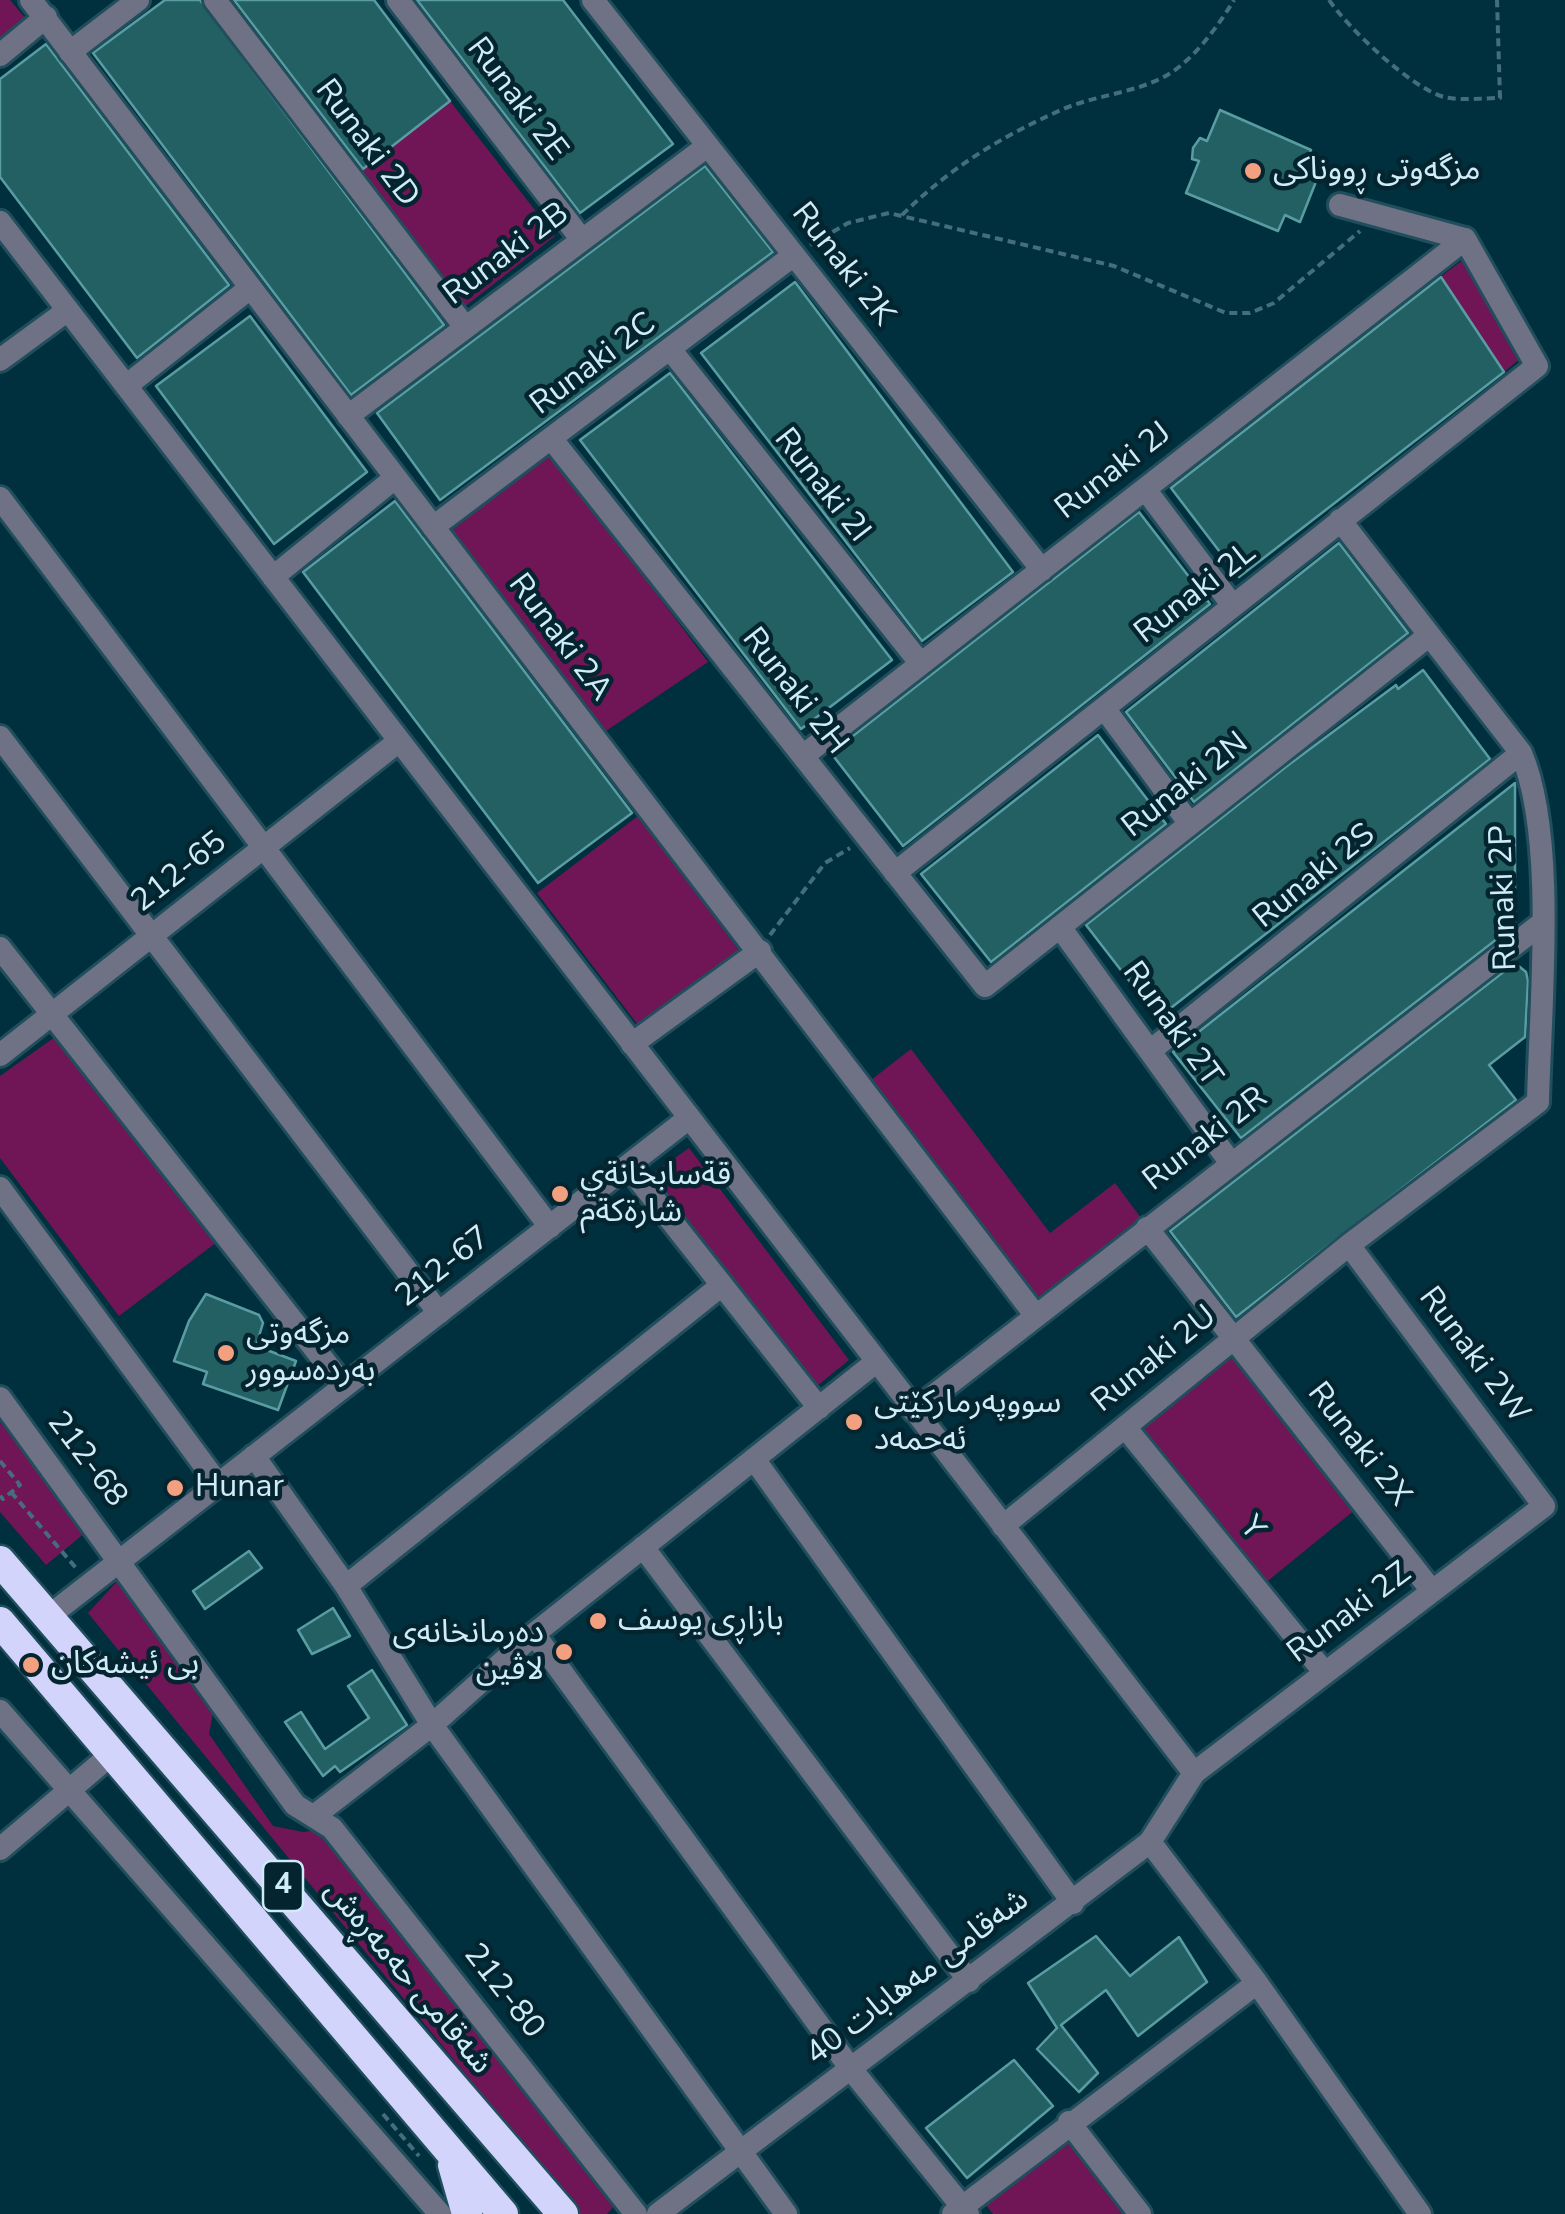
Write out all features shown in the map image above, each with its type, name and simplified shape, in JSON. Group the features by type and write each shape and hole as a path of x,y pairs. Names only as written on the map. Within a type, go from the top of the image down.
{"highway":[{"name":"شەقامی حەمەڕەش","path":"0,1561 564,2214"},
{"name":"4","path":"0,1622 502,2214"},
{"path":"263,1928 296,1901"},
{"path":"302,1975 335,1948"},
{"path":"450,2153 467,2214"}],"street":[{"path":"70,52 138,0"},
{"name":"Runaki 2D","path":"215,0 465,327"},
{"name":"Runaki 2E","path":"398,0 582,240"},
{"name":"Runaki 2K","path":"593,0 1042,570"},
{"path":"0,55 38,9"},
{"name":"Runaki 2A","path":"38,9 1036,1316"},
{"name":"Runaki 2B","path":"348,416 706,147"},
{"path":"1340,205 1465,240"},
{"path":"0,222 1194,1773"},
{"name":"Runaki 2L","path":"895,873 1536,366 1524,337 1465,240"},
{"name":"Runaki 2J","path":"803,756 1465,240"},
{"name":"Runaki 2C","path":"433,527 794,255"},
{"path":"126,386 250,288"},
{"path":"0,360 68,310"},
{"name":"Runaki 2I","path":"670,349 921,664"},
{"name":"Runaki 2H","path":"551,438 985,986"},
{"path":"273,577 395,478"},
{"path":"1145,489 1233,606"},
{"path":"0,498 550,1226"},
{"name":"Runaki 2P","path":"1340,520 1427,637 1521,753 1532,778 1541,924 1538,1102 1349,1244"},
{"name":"Runaki 2N","path":"985,986 1427,637"},
{"path":"1104,708 1190,824"},
{"path":"0,737 439,1313"},
{"name":"212-65","path":"0,1054 399,741"},
{"name":"Runaki 2S","path":"1150,1051 1521,753"},
{"name":"Runaki 2R","path":"914,1411 1541,924"},
{"name":"Runaki 2T","path":"1060,927 1230,1162"},
{"path":"0,948 344,1386"},
{"path":"632,1044 760,951"},
{"name":"212-67","path":"49,1616 689,1118"},
{"path":"628,1166 819,1408"},
{"path":"0,1188 218,1484"},
{"name":"Runaki 2X","path":"1147,1228 1432,1592"},
{"name":"Runaki 2U","path":"1003,1526 1349,1244"},
{"name":"Runaki 2W","path":"1349,1244 1544,1506"},
{"path":"346,1586 722,1285"},
{"path":"314,1816 432,1725 534,1634 876,1362"},
{"name":"212-68","path":"0,1398 295,1805 314,1816"},
{"name":"Y","path":"1125,1427 1325,1673"},
{"path":"254,1456 346,1586 432,1725 786,2214"},
{"path":"754,1459 1073,1903"},
{"name":"Runaki 2Z","path":"1194,1773 1544,1506"},
{"path":"643,1547 969,1981"},
{"path":"534,1634 851,2069 961,2211 1069,2122 1256,1983"},
{"path":"0,1712 440,2214"},
{"path":"0,1849 113,1754"},
{"name":"شەقامی مەهابات 40","path":"658,2214 1150,1842 1194,1773"},
{"name":"212-80","path":"314,1816 332,1828 636,2214"},
{"path":"1150,1842 1256,1983 1415,2212"},
{"path":"1069,2122 1140,2214"}],"path":[{"path":"902,215 940,178 996,140 1066,108 1169,74 1217,29 1234,0"},
{"path":"1328,0 1343,21 1388,61 1443,97 1500,98 1497,0"},
{"path":"794,255 848,223 889,213 1114,266 1226,313 1250,313 1274,303 1378,216"},
{"path":"760,951 791,903 825,863 867,838"},
{"path":"0,1461 20,1484 3,1499 0,1496"},
{"path":"11,1492 89,1584"}],"shaded area":[{"path":"0,0 10,0 27,20 0,41"},
{"path":"450,101 555,236 463,308 358,173"},
{"path":"1463,260 1522,357 1504,372 1440,277"},
{"path":"550,452 708,662 603,733 450,532"},
{"path":"638,816 739,950 638,1025 537,893"},
{"path":"55,1037 217,1242 119,1316 0,1158 0,1076"},
{"path":"911,1049 1050,1233 1115,1183 1141,1218 1037,1298 871,1080"},
{"path":"689,1148 849,1360 817,1386 652,1174"},
{"path":"1233,1351 1356,1509 1264,1584 1139,1428"},
{"path":"0,1422 86,1532 46,1565 0,1512"},
{"path":"121,1577 214,1708 209,1734 273,1826 303,1832 316,1830 619,2201 607,2214 580,2214 88,1613"},
{"path":"1067,2141 1123,2214 993,2214 986,2205"}],"building":[{"path":"165,0 200,0 444,325 351,395 93,53"},
{"path":"234,0 374,0 450,101 363,169"},
{"path":"417,0 563,0 673,144 580,213"},
{"path":"46,44 229,285 137,358 0,177 0,79"},
{"name":"مزگەوتی ڕووناکی","path":"1220,110 1311,150 1304,168 1319,174 1300,222 1285,215 1278,231 1186,193 1199,161 1192,159 1193,148 1200,138 1207,141"},
{"path":"705,166 773,252 440,500 377,413"},
{"path":"1441,277 1504,372 1239,577 1171,488"},
{"path":"795,282 1013,572 922,641 701,353"},
{"path":"250,316 367,472 274,544 156,386"},
{"path":"670,373 892,660 801,729 580,440"},
{"path":"395,501 632,813 538,883 303,572"},
{"path":"1139,512 1210,604 903,846 831,753"},
{"path":"1339,543 1408,633 1194,802 1126,712"},
{"path":"1423,670 1490,759 1158,1018 1086,925 1287,766 1396,685 1398,689"},
{"path":"1098,735 1166,824 991,962 921,874"},
{"path":"1515,783 1515,925 1241,1138 1173,1052"},
{"path":"1515,963 1526,972 1528,981 1525,1037 1489,1065 1516,1100 1236,1317 1170,1231"},
{"name":"مزگەوتی بەردەسوور","path":"206,1294 259,1315 263,1323 256,1346 296,1361 278,1410 203,1384 207,1372 174,1361 189,1321"},
{"path":"249,1551 262,1568 205,1609 193,1591"},
{"path":"333,1608 350,1636 312,1654 298,1630"},
{"path":"372,1670 407,1725 340,1772 335,1766 323,1776 285,1722 301,1712 325,1749 369,1718 348,1686"},
{"path":"1096,1936 1130,1976 1179,1937 1207,1982 1138,2036 1106,1990 1061,2025 1098,2073 1079,2092 1037,2049 1057,2028 1028,1983"},
{"path":"1014,2060 1053,2106 967,2178 926,2128"}],"place":[{"name":"مزگەوتی ڕووناکی","path":"1253,171"},
{"name":"قةسابخانةي شارةكةم","path":"560,1194"},
{"name":"مزگەوتی بەردەسوور","path":"226,1353"},
{"name":"سووپەرمارکێتی ئەحمەد","path":"854,1422"},
{"name":"Hunar","path":"175,1488"},
{"name":"بازاڕی یوسف","path":"598,1621"},
{"name":"دەرمانخانەی لاڤین","path":"564,1652"},
{"name":"بی ئیشەکان","path":"31,1665"}]}
